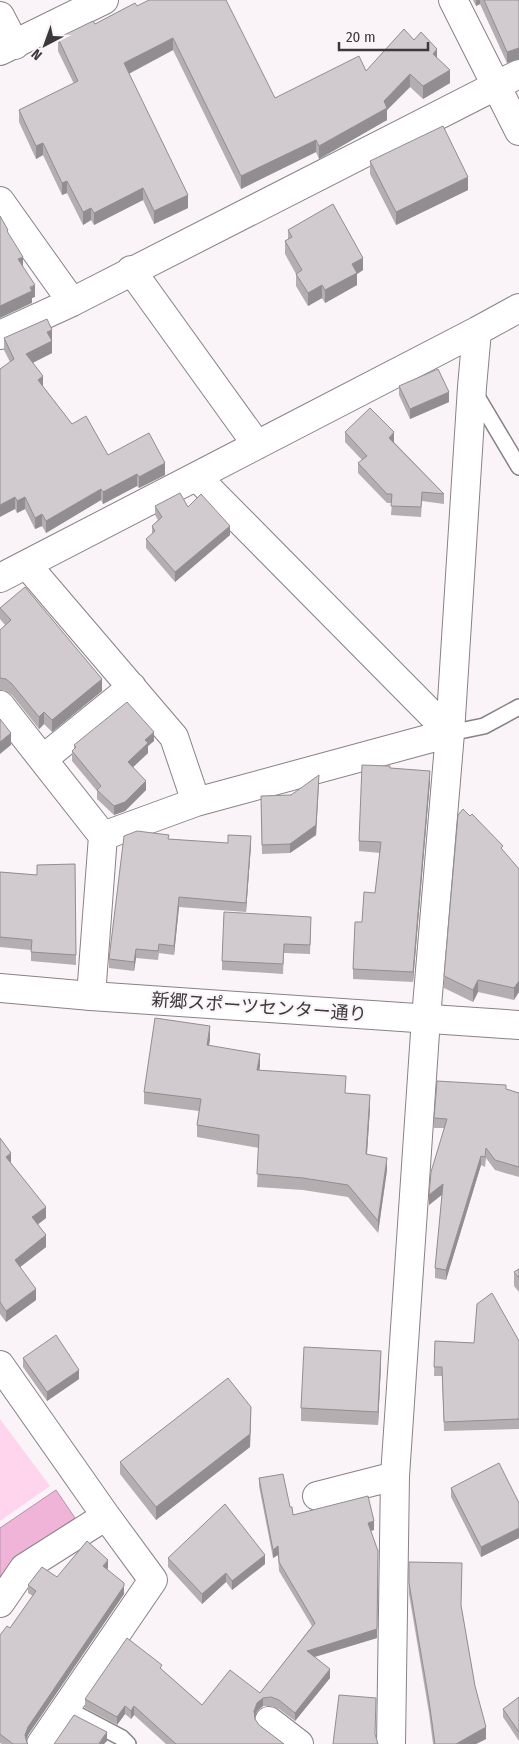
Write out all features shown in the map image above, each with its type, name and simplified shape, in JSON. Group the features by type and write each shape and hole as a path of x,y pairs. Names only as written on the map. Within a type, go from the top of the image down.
{"street":[{"path":"0,16 7,48 104,0"},
{"path":"453,0 508,80 519,132"},
{"path":"0,334 72,302 508,80"},
{"path":"0,201 72,302"},
{"path":"132,270 257,445"},
{"path":"0,578 477,332 519,308"},
{"path":"391,1744 395,1476 426,1018 450,733 477,332"},
{"path":"197,477 450,733"},
{"path":"27,565 174,737 196,802"},
{"path":"43,759 132,687"},
{"path":"0,705 103,836 91,996"},
{"path":"103,836 196,802 450,733"},
{"name":"新郷スポーツセンター通り","path":"0,988 91,996 519,1024"},
{"path":"0,1365 153,1580 41,1744"},
{"path":"317,1496 395,1476"},
{"path":"0,1603 24,1568 106,1516"},
{"path":"269,1721 299,1744"}],"lane":[{"path":"472,387 519,466"},
{"path":"450,733 484,726 519,708"},
{"path":"66,1708 122,1738 128,1744"}],"shaded area":[{"path":"0,1419 50,1486 0,1521"},
{"path":"56,1490 75,1518 28,1549 0,1591 0,1528"}],"building":[{"path":"149,0 226,0 275,98 359,56 366,71 404,29 414,40 421,32 437,49 433,54 450,70 423,86 410,74 384,101 387,108 319,146 316,140 241,176 173,38 124,63 188,195 154,211 143,188 94,213 91,208 83,212 67,181 62,183 43,143 36,146 19,110 78,81 58,38 93,21 95,24 135,3 137,6"},
{"path":"484,0 519,0 519,48 507,52"},
{"path":"443,126 468,177 396,212 370,161"},
{"path":"333,204 363,258 352,264 357,273 325,290 322,285 308,293 296,274 302,270 285,241 292,237 288,230"},
{"path":"0,216 23,257 18,259 35,285 30,287 32,291 0,306"},
{"path":"47,319 52,330 47,332 52,341 26,354 43,376 38,380 72,424 86,416 108,455 149,433 165,463 139,477 137,474 103,492 101,489 46,521 42,514 35,518 25,497 17,501 15,497 0,505 0,369 14,359 4,338"},
{"path":"438,369 449,392 410,409 399,386"},
{"path":"370,408 394,432 389,438 444,494 422,492 421,507 391,506 392,494 387,494 358,463 367,456 345,432"},
{"path":"180,493 188,507 201,494 230,526 175,572 146,539 155,531 152,526 162,517 155,506"},
{"path":"25,587 102,679 52,720 44,712 39,717 12,684 6,679 0,678 0,630 11,620 0,608"},
{"path":"127,702 154,732 145,740 148,743 128,762 146,781 125,802 114,806 97,790 101,786 72,751 76,747 74,745"},
{"path":"0,719 11,733 0,742"},
{"path":"362,765 430,771 413,972 353,969 355,922 362,922 364,892 375,893 381,842 359,841"},
{"path":"319,775 316,825 290,844 262,845 261,796 291,795"},
{"path":"463,809 470,816 472,814 503,846 501,848 519,869 519,981 514,988 478,980 473,990 444,976 458,815"},
{"path":"137,831 169,835 168,839 228,843 228,835 251,836 246,903 179,897 174,946 159,944 158,951 136,949 134,962 109,959 124,836"},
{"path":"75,864 76,955 31,952 32,940 0,937 0,872 37,875 37,865"},
{"path":"224,912 311,917 310,945 284,944 283,964 222,961"},
{"path":"155,1018 210,1026 207,1045 260,1054 257,1070 346,1076 345,1093 370,1095 366,1154 387,1158 378,1221 348,1185 303,1178 257,1174 259,1135 197,1125 201,1099 144,1092"},
{"path":"437,1081 506,1085 506,1089 519,1093 519,1167 495,1160 486,1148 485,1157 481,1156 446,1270 435,1268 443,1184 429,1195 431,1172 447,1119 434,1118"},
{"path":"0,1138 11,1153 6,1157 46,1207 32,1217 46,1235 15,1260 36,1289 6,1311 0,1302"},
{"path":"519,1269 519,1278 514,1272"},
{"path":"492,1293 519,1341 519,1419 444,1422 442,1367 434,1367 435,1341 474,1343 477,1304"},
{"path":"56,1335 79,1370 47,1392 23,1358"},
{"path":"304,1347 381,1351 378,1412 301,1408"},
{"path":"228,1378 251,1407 250,1434 156,1507 120,1462"},
{"path":"499,1463 519,1503 519,1528 481,1547 451,1488"},
{"path":"283,1474 293,1515 368,1496 374,1521 368,1523 378,1551 377,1629 307,1651 330,1669 295,1713 279,1700 271,1697 263,1698 257,1703 254,1711 255,1719 259,1725 284,1744 176,1744 134,1706 131,1711 125,1706 117,1717 85,1699 127,1638 162,1665 160,1668 202,1705 230,1670 260,1693 315,1623 279,1562 278,1546 273,1550 259,1478"},
{"path":"225,1504 265,1555 232,1581 226,1573 202,1594 168,1558"},
{"path":"87,1541 108,1560 103,1566 124,1583 124,1586 28,1727 25,1735 28,1744 13,1744 0,1734 0,1635 7,1626 10,1628 36,1591 28,1585 42,1567 57,1577"},
{"path":"409,1562 462,1563 461,1605 475,1686 486,1727 456,1744 435,1744 409,1583"},
{"path":"339,1695 376,1698 375,1734 378,1744 333,1744"},
{"path":"519,1697 519,1732 503,1709"},
{"path":"74,1715 107,1732 99,1743 101,1744 54,1744"}]}
